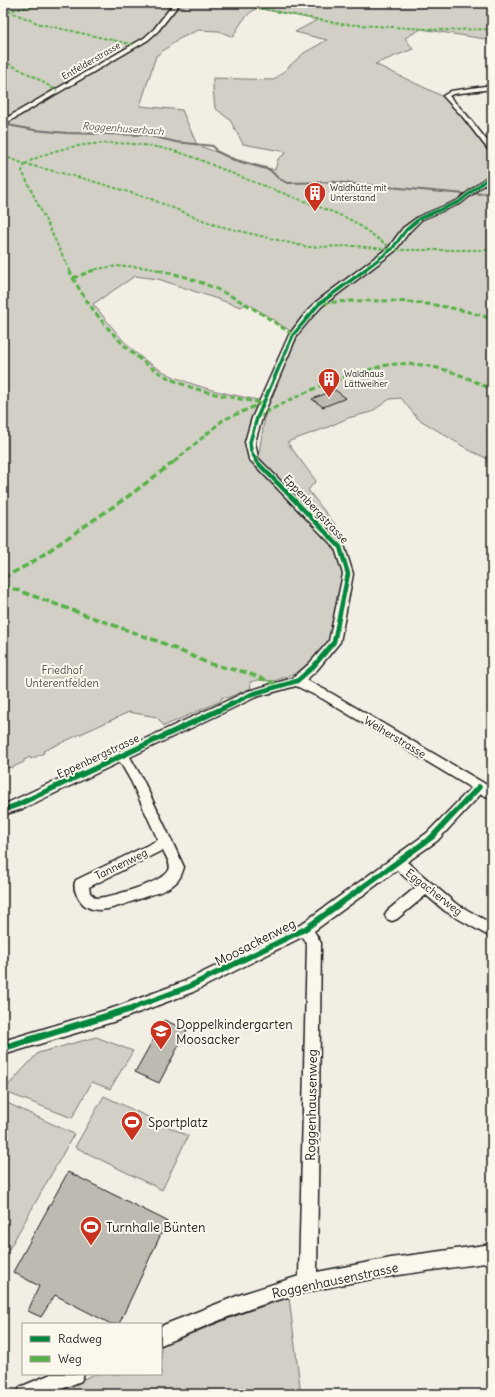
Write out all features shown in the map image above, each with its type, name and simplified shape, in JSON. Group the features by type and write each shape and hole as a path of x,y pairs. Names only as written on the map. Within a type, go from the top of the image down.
{"street":[{"name":"Entfelderstrasse","path":"3,123 146,39 156,30 177,3"},
{"path":"492,88 450,93 446,96 492,151"},
{"name":"Eppenbergstrasse","path":"3,810 18,805 252,694 278,685 297,681 313,666 334,642 348,574 343,555 340,547 254,459 250,451 250,442 257,418 293,335 319,304 392,249 406,230 420,218 459,202 492,175"},
{"name":"Weiherstrasse","path":"297,681 327,696 486,791"},
{"name":"Tannenweg","path":"123,755 137,780 165,843 178,867 176,874 165,883 108,904 94,905 87,901 82,893 82,884 165,843"},
{"name":"Moosackerweg","path":"3,1048 116,1014 188,987 305,929 432,837 486,791"},
{"name":"Eggacherweg","path":"398,862 450,906 492,932"},
{"path":"392,915 426,887"},
{"name":"Roggenhausenweg","path":"305,929 314,943 308,1283"},
{"name":"Roggenhausenstrasse","path":"162,1336 201,1318 260,1297 308,1283 403,1265 492,1253"},
{"path":"27,1394 72,1375"}],"green space":[{"name":"Friedhof Unterentfelden","path":"3,3 492,3 492,40 421,29 405,38 413,49 375,64 442,96 460,113 492,155 492,461 469,450 417,418 401,398 390,399 371,412 348,418 326,428 287,442 316,481 308,490 348,541 340,547 257,464 267,405 248,459 343,555 348,574 334,642 313,667 274,681 258,680 250,682 251,688 227,698 222,697 221,701 164,726 157,717 129,712 43,751 44,753 31,759 30,757 24,760 24,762 11,768 3,769","holes":["257,8 317,20 295,32 327,40 304,53 274,80 213,78 215,108 230,120 243,144 287,152 278,159 275,170 235,159 197,145 182,110 140,106 156,56 179,39 198,30 219,31 233,37 243,20 249,13","135,276 158,279 241,307 247,303 298,336 268,402 219,392 187,382 156,368 136,353 93,304"]},
{"path":"96,1037 133,1051 110,1089 92,1082 72,1118 3,1091 38,1053"},
{"name":"Sportplatz","path":"104,1096 188,1136 162,1190 75,1147"},
{"path":"3,1101 74,1134 3,1260"},
{"path":"289,1298 301,1394 49,1394 93,1375 162,1375 162,1346 243,1313"}],"building":[{"name":"Waldhaus Lättweiher","path":"335,390 346,398 323,407 312,399"},
{"name":"Doppelkindergarten Moosacker","path":"164,1020 187,1030 159,1083 135,1072"},
{"name":"Turnhalle Bünten","path":"68,1172 167,1221 119,1323 109,1323 55,1295 41,1317 28,1311 39,1286 13,1272"}],"waterway":[{"name":"Roggenhuserbach","path":"8,125 34,130 67,133 146,135 176,142 213,146 216,151 234,160 270,170 278,178 287,183 334,182 465,194"},
{"name":"Roggenhuserbach","path":"474,194 492,193"}],"marked path":[{"path":"7,11 52,3"},
{"path":"233,3 341,24 444,30 492,29"},
{"path":"3,9 40,24 135,45"},
{"path":"3,61 35,77 57,91"},
{"path":"25,164 38,156 55,150 74,147 116,144 155,147 170,150 195,158 335,213 353,221 391,248"},
{"path":"3,156 25,164 89,180 151,199 215,225 307,247 356,246 396,250 492,250"},
{"path":"25,164 22,171 73,278 92,307 115,335 141,360 170,379 204,391 262,403"},
{"path":"73,278 88,271 103,267 135,266 167,272 204,283 223,291 250,306 293,335"},
{"path":"323,303 386,300 431,304 453,308 492,319"},
{"path":"258,417 306,391 332,381 384,365 411,364 440,369 468,378 492,390"},
{"path":"3,578 31,563 130,495 183,455 223,420 262,403"},
{"path":"3,585 160,642 210,664 245,672 279,685"}],"cycle path":[{"path":"3,810 17,805 252,694 297,681 313,667 334,642 348,574 343,555 340,547 254,459 250,442 257,418 293,335 319,304 392,249 406,230 420,218 459,202 492,175"},
{"path":"3,1048 116,1014 188,987 305,929 432,837 479,787"}],"place":[{"name":"Waldhütte mit Unterstand","path":"315,212"},
{"name":"Waldhaus Lättweiher","path":"329,398"},
{"name":"Doppelkindergarten Moosacker","path":"161,1050"},
{"name":"Sportplatz","path":"132,1142"},
{"name":"Turnhalle Bünten","path":"91,1246"}]}
